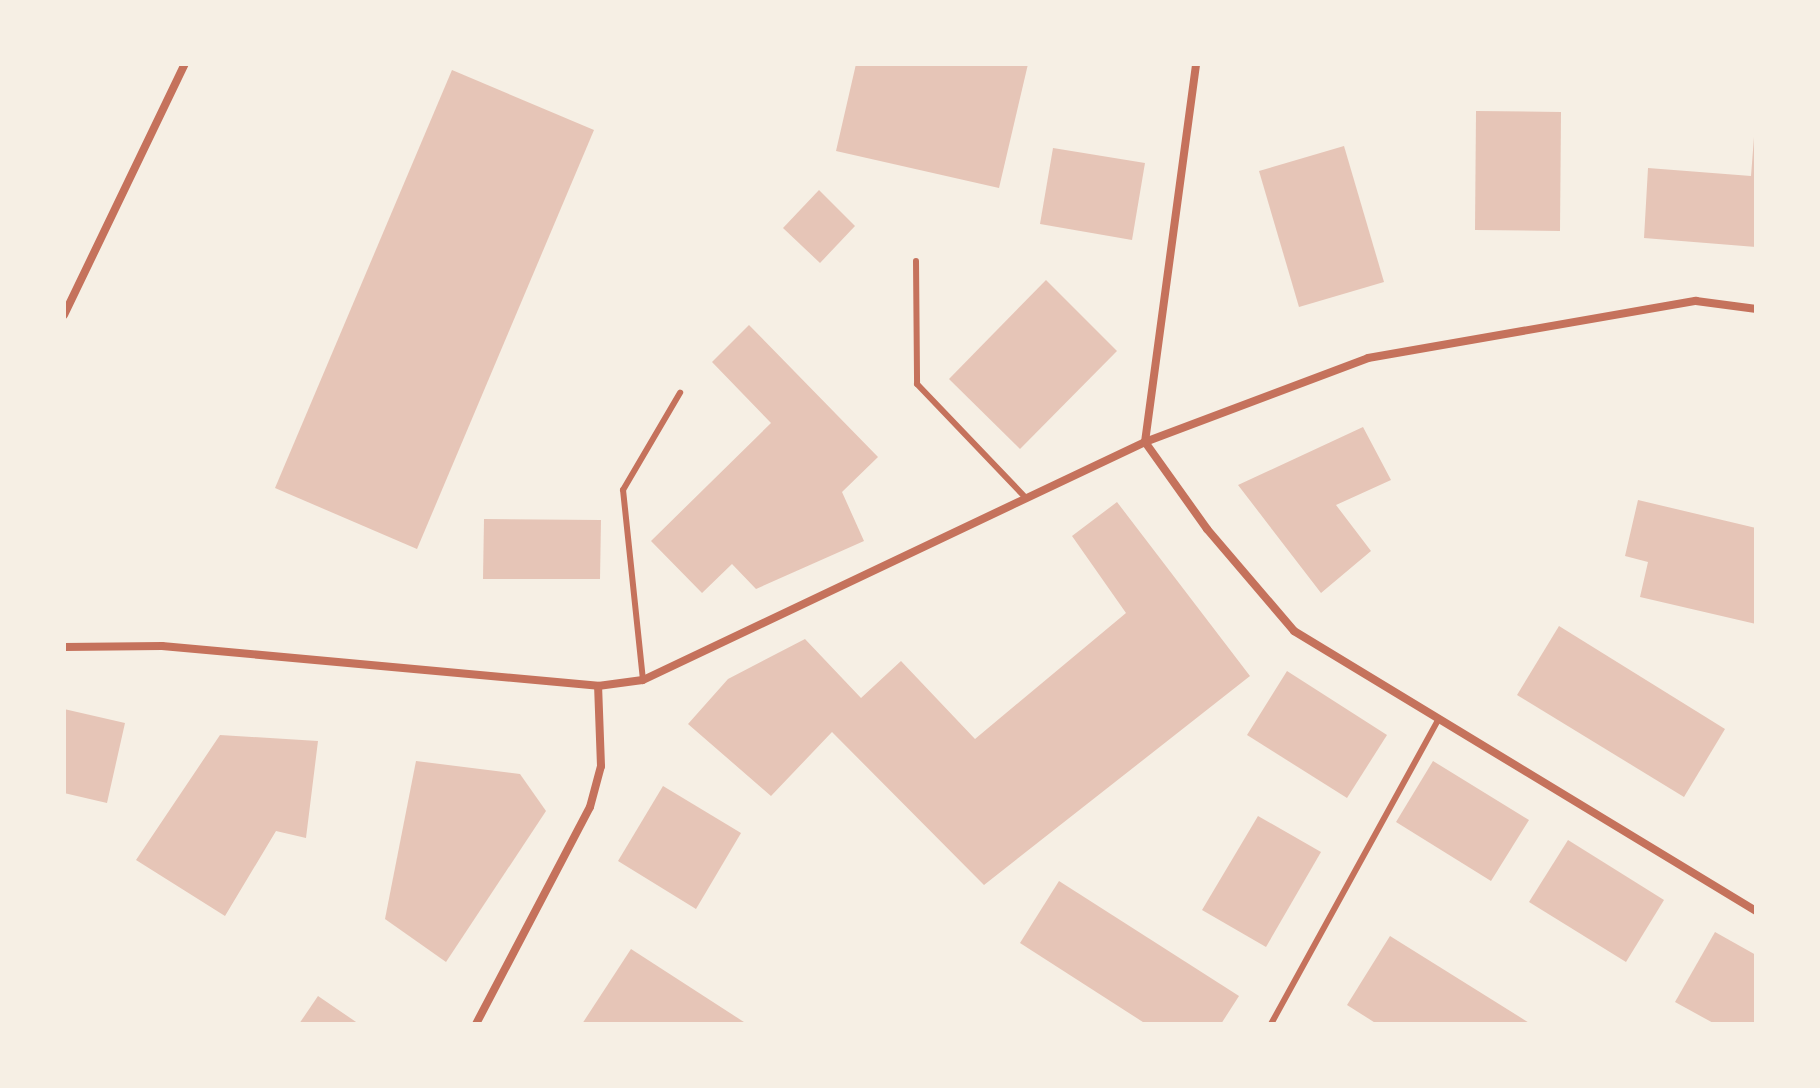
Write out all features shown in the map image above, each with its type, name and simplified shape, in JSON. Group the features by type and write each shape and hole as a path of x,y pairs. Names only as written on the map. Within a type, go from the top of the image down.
{"street":[{"path":"64,315 185,64"},
{"path":"1196,64 1145,442 1207,529 1294,631 1437,722 1756,911"},
{"path":"64,647 162,646 598,686 643,680 1145,442 1368,358 1696,301 1756,309"},
{"path":"476,1024 590,807 601,766 598,686"}],"lane":[{"path":"916,261 917,384 1026,498"},
{"path":"643,680 623,490 680,393"},
{"path":"1271,1024 1437,722"}],"building":[{"path":"856,64 1028,64 999,188 836,151"},
{"path":"452,70 594,130 417,549 275,488"},
{"path":"1476,111 1561,112 1560,231 1475,230"},
{"path":"1754,137 1756,247 1644,238 1648,168 1751,176"},
{"path":"1344,146 1384,282 1299,307 1259,171"},
{"path":"1053,148 1145,163 1132,240 1040,224"},
{"path":"819,190 855,226 820,263 783,228"},
{"path":"1046,280 1117,351 1020,449 949,379"},
{"path":"749,325 878,457 842,492 864,541 756,589 732,564 702,593 651,541 771,423 712,362"},
{"path":"1363,427 1391,480 1336,505 1371,551 1321,593 1238,485"},
{"path":"1638,500 1756,528 1756,624 1640,597 1648,562 1625,556"},
{"path":"1117,502 1250,676 984,885 832,732 771,796 688,724 728,679 805,639 861,698 901,661 975,739 1126,613 1072,536"},
{"path":"484,519 601,520 600,579 483,579"},
{"path":"1559,626 1725,729 1684,797 1517,695"},
{"path":"1287,671 1387,735 1347,798 1247,735"},
{"path":"64,709 125,723 107,803 64,793"},
{"path":"220,735 318,741 306,838 276,831 225,916 136,860"},
{"path":"416,761 520,774 546,811 446,962 385,919"},
{"path":"1433,761 1529,820 1491,881 1396,822"},
{"path":"663,786 741,833 696,909 618,861"},
{"path":"1258,816 1321,852 1266,947 1202,910"},
{"path":"1568,840 1664,900 1626,962 1529,902"},
{"path":"1059,881 1239,996 1221,1024 1146,1024 1020,943"},
{"path":"1715,932 1756,955 1756,1024 1715,1024 1675,1002"},
{"path":"1390,936 1531,1024 1377,1024 1347,1005"},
{"path":"631,949 747,1024 582,1024"},
{"path":"318,996 359,1024 299,1024"}]}
